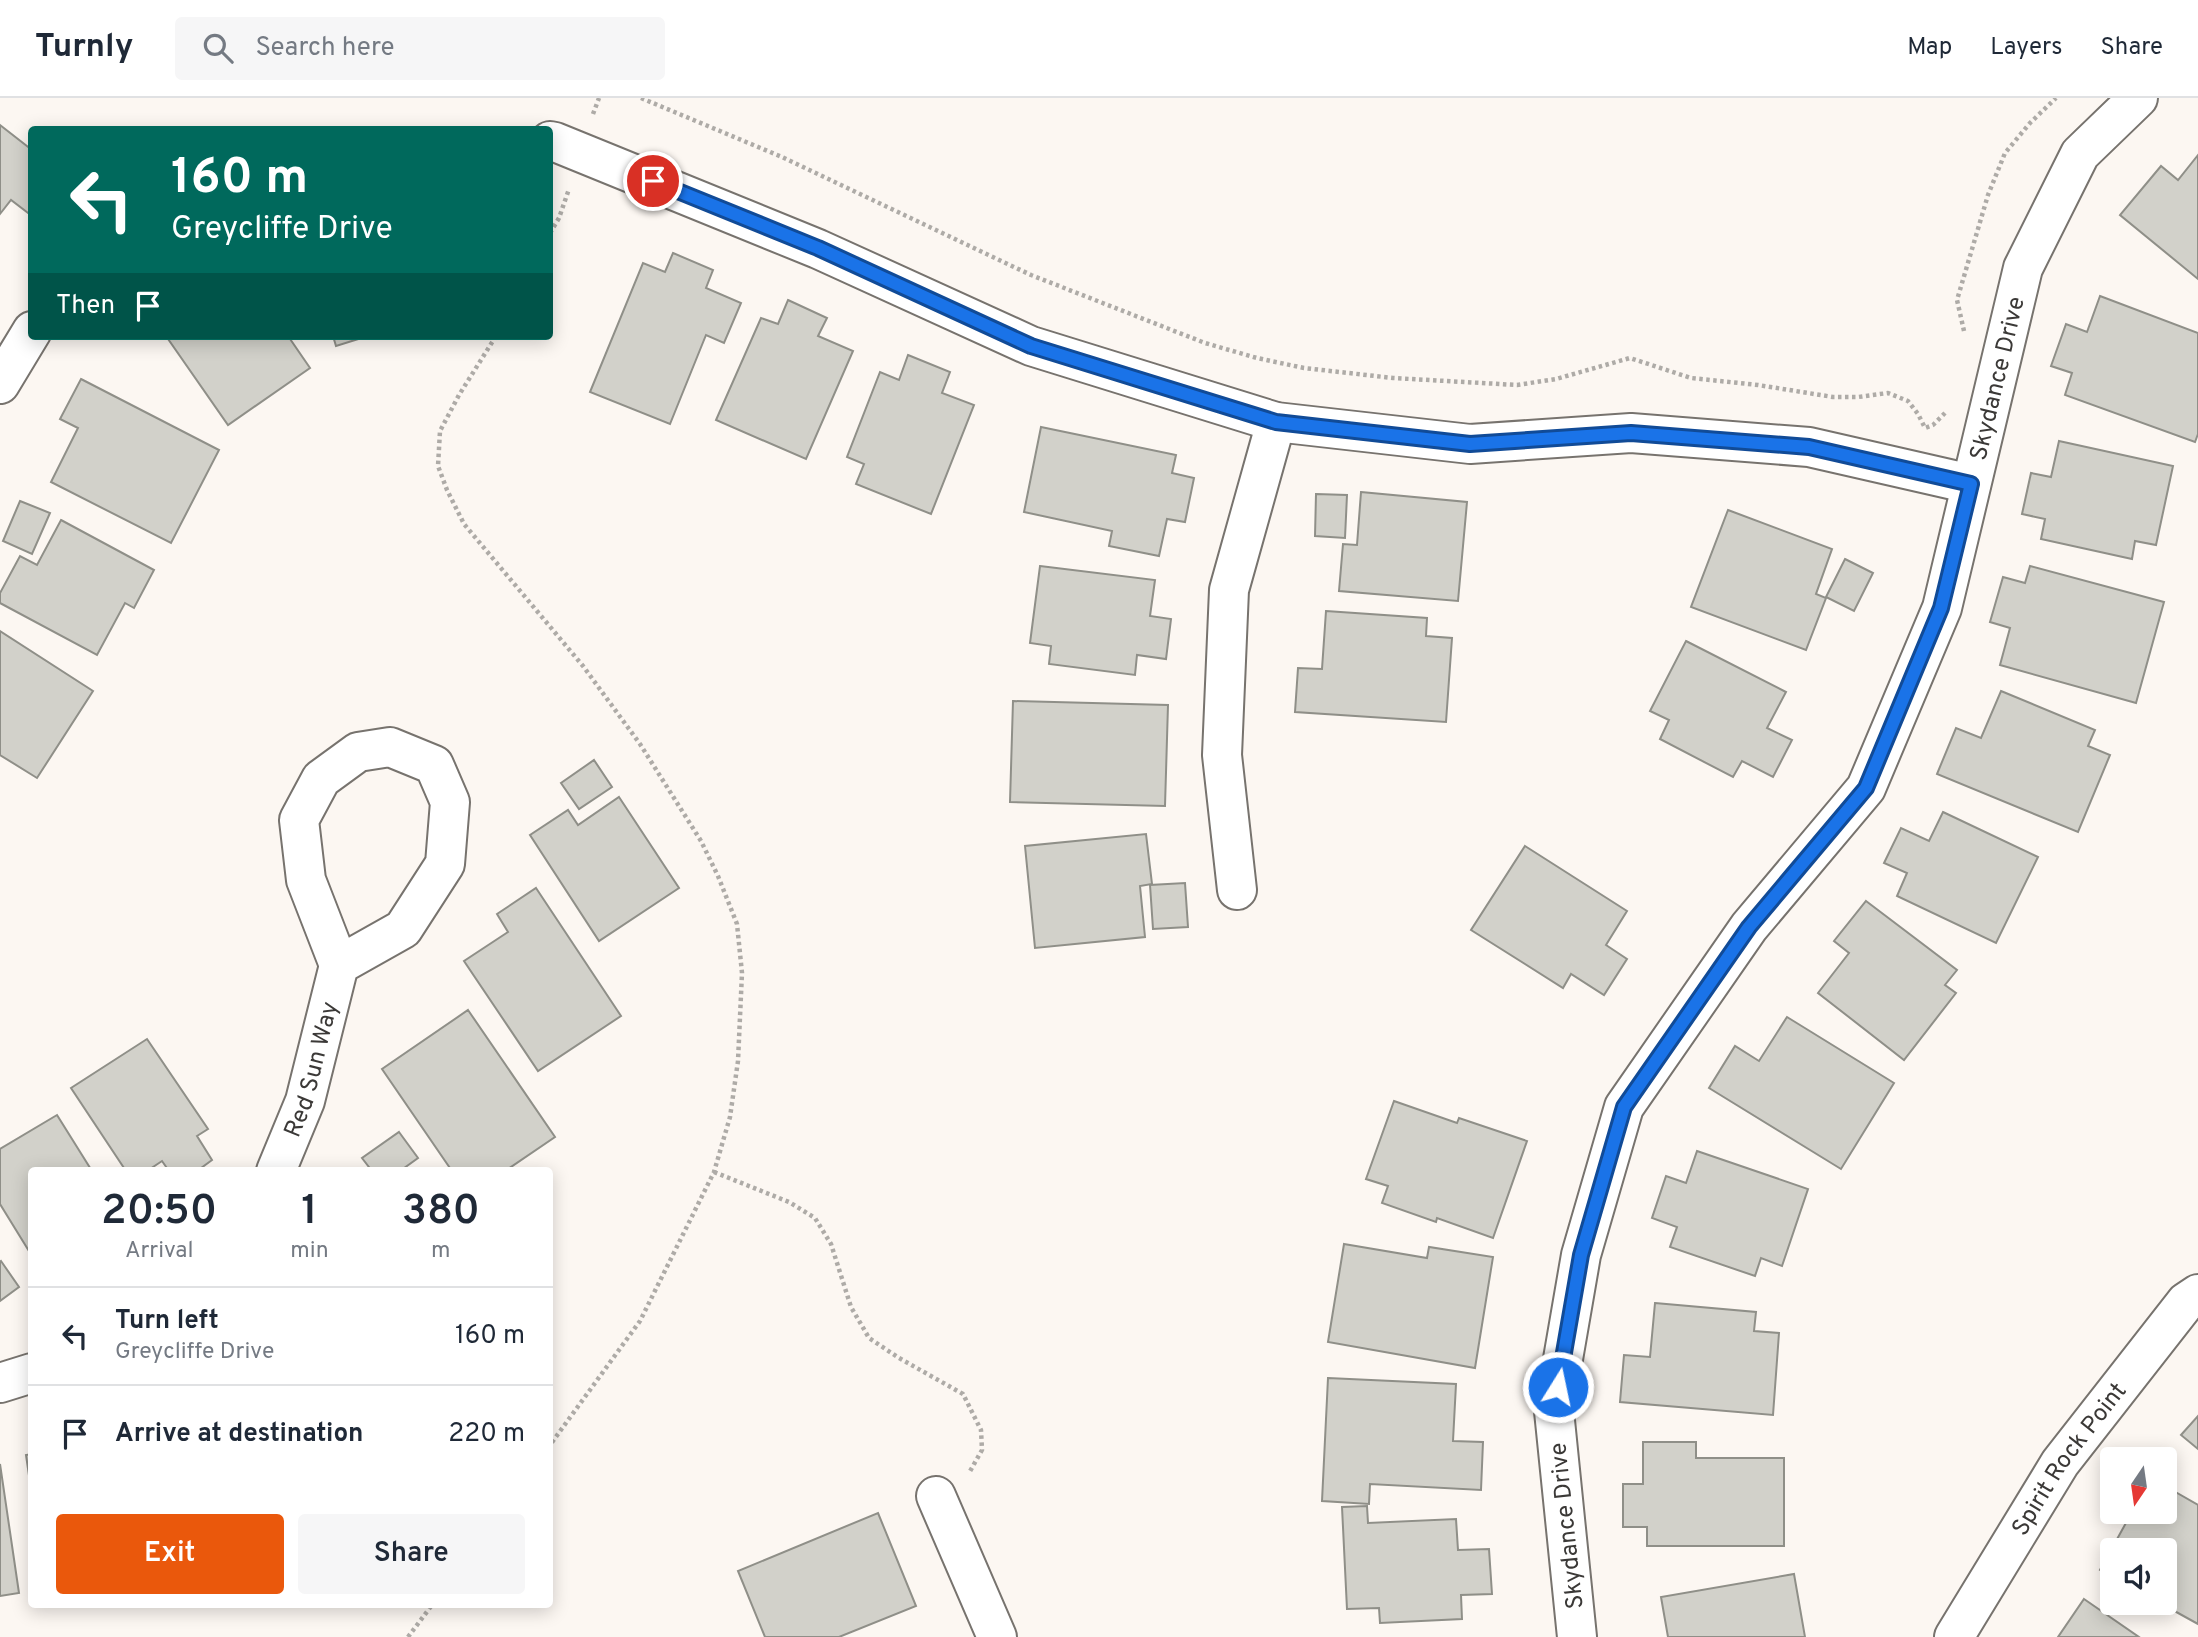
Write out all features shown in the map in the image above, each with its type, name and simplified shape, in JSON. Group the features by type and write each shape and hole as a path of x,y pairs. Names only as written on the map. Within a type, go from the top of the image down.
{"street":[{"name":"Skydance Drive","path":"1577,1637 1554,1411 1581,1255 1624,1107 1749,927 1866,788 1941,608 2023,268 2080,154 2138,98"},
{"path":"553,142 818,248 1031,346 1276,422 1470,444 1631,433 1809,447 1971,484"},
{"path":"0,384 28,338"},
{"path":"1237,890 1222,755 1229,590 1276,422"},
{"path":"390,747 434,765 450,802 445,864 403,929 339,965 306,880 299,820 321,779 358,752 390,747"},
{"name":"Red Sun Way","path":"278,1167 305,1101 339,965"},
{"name":"Spirit Rock Point","path":"1954,1637 2060,1462 2186,1302 2198,1294"},
{"path":"0,1383 28,1374"},
{"path":"936,1496 997,1637"}],"path":[{"path":"641,98 782,157 1031,275 1205,343 1257,358 1304,368 1393,378 1508,385 1556,379 1630,358 1691,378 1833,397 1888,393 1908,401 1925,428"},
{"path":"1962,324 1957,300 1988,195 2005,153 2056,98"},
{"path":"493,340 465,384 440,431 438,466 464,524 583,666 640,744 701,841 737,924 742,973 738,1061 730,1116 714,1172 640,1321 553,1440"},
{"path":"714,1172 789,1202 816,1217 831,1244 851,1307 869,1338 899,1359 963,1394 981,1430 982,1450 967,1476 936,1496"},
{"path":"408,1637 430,1608"}],"building":[{"path":"0,125 28,147 28,213 11,200 0,214"},
{"path":"2198,155 2198,279 2120,215 2161,166 2178,180"},
{"path":"673,253 713,270 706,288 741,303 724,343 706,335 670,424 590,392 643,263 665,272"},
{"path":"2100,296 2198,333 2198,434 2195,442 2065,395 2072,373 2051,366 2066,324 2087,332"},
{"path":"788,300 827,318 818,336 853,351 806,459 716,420 761,318 778,324"},
{"path":"169,340 291,340 310,368 228,425"},
{"path":"334,340 355,340 336,346"},
{"path":"908,355 950,372 942,393 974,405 931,514 856,484 864,464 847,457 880,372 899,380"},
{"path":"81,379 219,450 171,543 51,482 78,428 60,419"},
{"path":"1041,427 1176,455 1172,473 1194,478 1185,522 1167,519 1159,556 1109,546 1112,531 1024,512"},
{"path":"2059,441 2173,466 2156,545 2135,541 2132,559 2041,539 2045,519 2022,514 2031,473 2051,477"},
{"path":"1361,492 1467,502 1458,601 1339,591 1343,544 1357,545"},
{"path":"1316,494 1347,495 1345,538 1315,536"},
{"path":"20,501 50,513 32,554 3,541"},
{"path":"1728,510 1832,549 1816,594 1826,598 1806,650 1691,607"},
{"path":"61,520 154,570 134,608 125,603 97,655 0,603 0,593 20,556 37,565"},
{"path":"1845,559 1873,573 1854,611 1826,597"},
{"path":"1040,566 1155,580 1150,616 1171,619 1166,659 1137,655 1135,675 1049,664 1051,646 1030,643"},
{"path":"2030,566 2164,602 2136,703 2000,665 2010,628 1990,622 2003,577 2025,583"},
{"path":"1326,611 1427,618 1426,636 1452,638 1446,722 1295,712 1298,668 1322,669"},
{"path":"0,631 93,691 37,778 0,755"},
{"path":"1686,641 1786,692 1767,728 1792,740 1773,777 1742,761 1733,777 1660,739 1669,720 1650,711"},
{"path":"2001,691 2095,730 2088,746 2110,755 2078,832 1937,774 1956,728 1981,738"},
{"path":"1013,701 1168,705 1165,806 1010,802"},
{"path":"594,760 612,787 579,809 561,783"},
{"path":"619,797 679,888 599,941 530,835 568,810 578,825"},
{"path":"1943,812 2038,857 1996,943 1897,896 1907,873 1884,863 1901,828 1929,841"},
{"path":"1146,834 1152,884 1140,886 1145,937 1035,948 1025,846"},
{"path":"1525,846 1627,911 1606,945 1627,959 1604,995 1571,974 1563,988 1471,930"},
{"path":"1185,883 1188,927 1153,929 1150,885"},
{"path":"536,888 621,1016 538,1071 464,961 508,932 497,914"},
{"path":"1866,901 1957,970 1945,985 1956,993 1904,1060 1818,993 1849,953 1834,941"},
{"path":"468,1010 555,1137 511,1167 449,1167 382,1069"},
{"path":"1787,1017 1894,1083 1841,1169 1709,1088 1735,1046 1759,1061"},
{"path":"147,1039 208,1129 197,1136 212,1160 202,1167 166,1167 162,1161 153,1167 123,1167 71,1088"},
{"path":"1394,1101 1457,1123 1459,1118 1527,1141 1493,1238 1437,1218 1436,1222 1382,1203 1388,1186 1366,1179"},
{"path":"57,1115 90,1167 28,1167 28,1250 0,1204 0,1149"},
{"path":"399,1132 418,1158 406,1167 369,1167 362,1158"},
{"path":"1697,1151 1808,1189 1782,1266 1761,1258 1755,1276 1670,1247 1677,1227 1652,1218 1666,1176 1686,1183"},
{"path":"1344,1244 1427,1258 1429,1247 1493,1257 1475,1368 1328,1342"},
{"path":"0,1262 19,1287 0,1301"},
{"path":"1655,1303 1756,1312 1754,1331 1779,1333 1773,1415 1620,1402 1624,1355 1650,1357"},
{"path":"1328,1378 1456,1384 1453,1441 1483,1442 1481,1490 1370,1484 1369,1504 1322,1501"},
{"path":"2198,1416 2198,1449 2181,1435"},
{"path":"1643,1442 1696,1442 1696,1458 1784,1458 1784,1546 1647,1546 1647,1527 1623,1527 1623,1484 1643,1484"},
{"path":"0,1464 19,1593 0,1596"},
{"path":"2177,1493 2198,1505 2198,1624 2177,1612 2177,1538 2118,1538 2125,1524 2177,1524"},
{"path":"1367,1506 1368,1523 1456,1519 1458,1550 1489,1549 1492,1594 1461,1595 1462,1619 1380,1623 1379,1608 1347,1609 1342,1507"},
{"path":"878,1513 916,1606 839,1637 765,1637 738,1571"},
{"path":"1794,1574 1805,1637 1668,1637 1661,1597"},
{"path":"2084,1599 2100,1610 2100,1615 2107,1615 2139,1637 2058,1637"}],"route":[{"path":"653,181 818,248 1031,346 1276,422 1470,444 1631,433 1809,447 1971,484 1941,608 1866,788 1749,927 1624,1107 1581,1255 1558,1387"}]}
